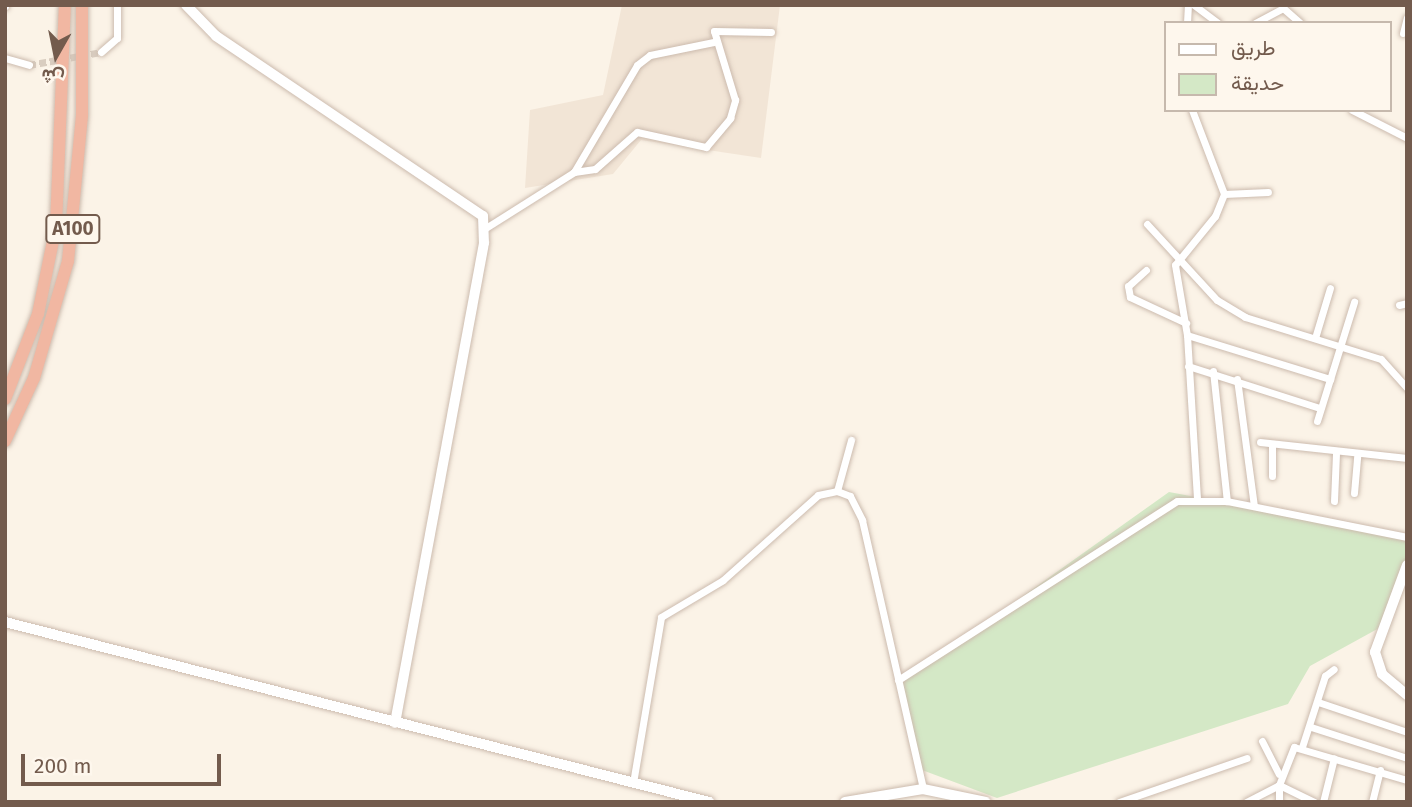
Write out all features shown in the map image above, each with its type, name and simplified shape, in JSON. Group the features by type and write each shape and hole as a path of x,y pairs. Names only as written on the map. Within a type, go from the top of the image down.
{"highway":[{"name":"A100","path":"5,399 38,314 56,226 65,5"},
{"name":"A100","path":"5,441 38,367 68,261 82,115 82,5"}],"main road":[{"path":"187,5 216,36 483,216 484,229 395,723"},
{"path":"1407,565 1381,627 1375,652 1382,674 1407,695"},
{"path":"5,622 709,802"},
{"path":"845,802 923,789 986,802"}],"street":[{"path":"101,52 117,38 117,5"},
{"path":"1194,5 1215,21"},
{"path":"1259,21 1283,8 1298,21"},
{"path":"1403,33 1407,17"},
{"path":"484,229 574,172 594,169 637,132 706,147 730,118 735,100 714,42 714,31 771,32"},
{"path":"574,172 637,65 650,55 714,42"},
{"path":"5,58 29,65"},
{"path":"1193,112 1224,194 1215,216 1179,258 1187,335 1197,498"},
{"path":"1356,112 1407,138"},
{"path":"1224,194 1268,192"},
{"path":"1147,224 1216,300 1245,317 1381,359 1407,388"},
{"path":"1146,270 1128,286 1130,297 1186,323"},
{"path":"1315,338 1330,288"},
{"path":"1317,421 1354,302"},
{"path":"1187,335 1330,379"},
{"path":"1188,366 1213,371 1320,408"},
{"path":"1213,371 1227,501"},
{"path":"1237,379 1254,506"},
{"path":"836,491 851,440"},
{"path":"1260,442 1357,457 1407,458"},
{"path":"1272,445 1272,476"},
{"path":"1334,501 1336,454"},
{"path":"1354,493 1357,457"},
{"path":"634,783 662,617 723,580 818,495 836,491 850,496 862,520 923,789"},
{"path":"898,680 1170,503 1197,498 1227,501 1407,537"},
{"path":"1302,747 1325,676 1334,669"},
{"path":"1318,702 1407,732"},
{"path":"1311,726 1407,758"},
{"path":"1262,741 1279,774"},
{"path":"1279,802 1279,774 1289,749 1302,747 1407,779"},
{"path":"1119,802 1247,758"},
{"path":"1323,802 1334,758"},
{"path":"1372,802 1380,770"},
{"path":"1246,802 1279,785"},
{"path":"1279,785 1314,802"}],"shaded area":[{"path":"622,5 780,5 761,158 641,140 613,174 525,188 530,110 603,95"}],"green space":[{"path":"1169,492 1407,537 1407,565 1381,627 1310,666 1288,704 997,798 922,770 902,682"}],"tunnel":[{"path":"29,65 101,52"}]}
